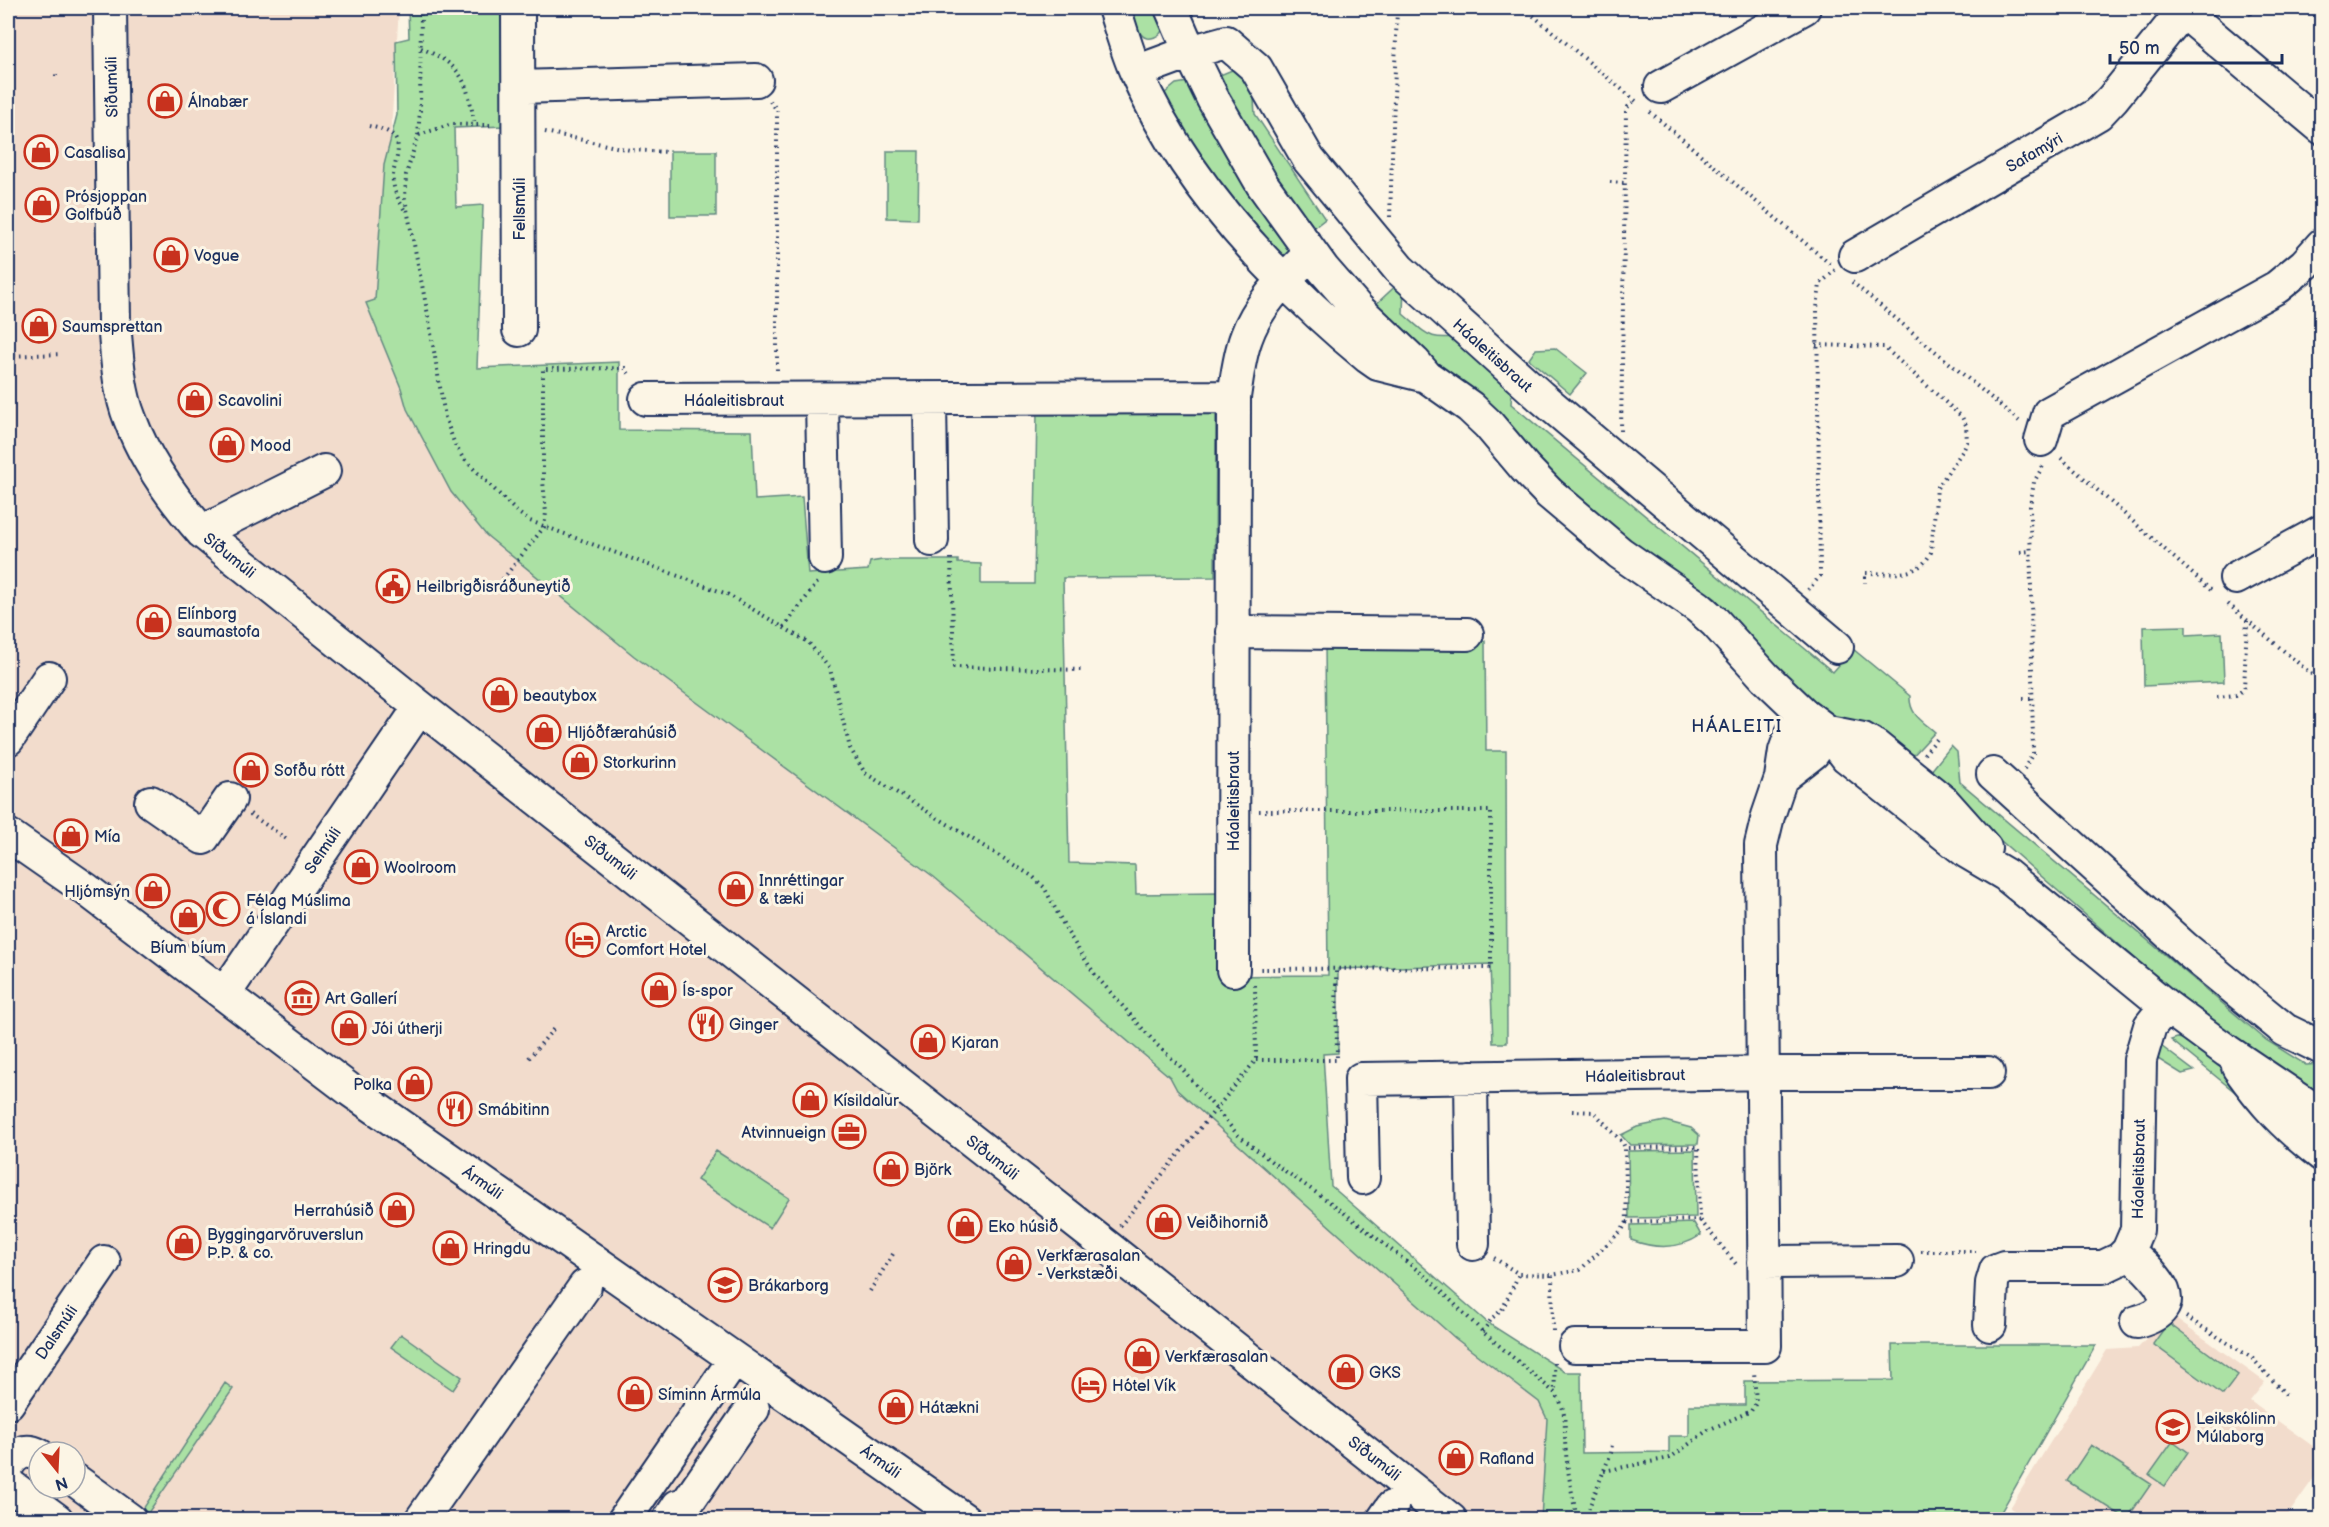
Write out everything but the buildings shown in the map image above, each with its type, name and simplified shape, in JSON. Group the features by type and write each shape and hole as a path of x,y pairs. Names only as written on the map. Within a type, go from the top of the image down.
{"street":[{"name":"Síðumúli","path":"110,8 114,323 119,374 129,418 147,454 180,507 202,532 420,707 1451,1520"},
{"name":"Fellsmúli","path":"518,8 519,330"},
{"path":"1114,8 1136,72 1174,146 1210,196 1284,280 1356,347 1378,364 1426,376"},
{"path":"1171,8 1213,99 1262,184 1311,253 1358,309 1426,376 1470,407 1488,424 1524,468 1549,493 1620,553 1698,607 1715,622 1765,677 1816,723 1863,739 1908,771 1944,802 2006,875 2166,1006 2227,1051 2322,1115"},
{"path":"1648,93 1804,8"},
{"name":"Safamýri","path":"1845,262 2098,114 2114,98 2181,9 2322,128"},
{"name":"Háaleitisbraut","path":"1136,72 1190,52 1226,42 1245,57 1257,68 1272,92 1309,160 1399,269 1540,396 1837,647"},
{"path":"519,87 756,80"},
{"path":"2047,445 2049,413 2277,287 2305,264 2322,246"},
{"name":"Háaleitisbraut","path":"1244,970 1233,811 1234,397 1241,353 1252,323 1264,302 1311,253"},
{"name":"Háaleitisbraut","path":"646,399 930,400 1234,397"},
{"path":"822,400 825,558"},
{"path":"930,400 932,540"},
{"path":"202,532 324,471"},
{"path":"2236,578 2322,531"},
{"path":"1233,632 1467,634"},
{"path":"8,739 49,678"},
{"name":"Selmúli","path":"225,993 420,707"},
{"path":"1561,1346 1765,1346 1761,845 1781,778 1813,753 1816,723"},
{"path":"2006,776 2186,949 2285,1030 2322,1048"},
{"path":"151,802 203,838 230,799"},
{"name":"Ármúli","path":"8,835 87,890 350,1090 965,1520"},
{"name":"Háaleitisbraut","path":"2128,1251 2137,1230 2140,1060 2150,1026 2166,1006"},
{"path":"2227,1051 2264,1103 2290,1130 2322,1155"},
{"name":"Háaleitisbraut","path":"1363,1178 1361,1079 1763,1073 1988,1073"},
{"path":"1471,1077 1473,1244"},
{"path":"1990,1325 1992,1283 1996,1270 2004,1267 2103,1267 2120,1259 2128,1251 2159,1281 2164,1290 2164,1305 2159,1313 2152,1318 2137,1322"},
{"path":"1764,1262 1897,1261"},
{"name":"Dalsmúli","path":"8,1402 104,1262"},
{"path":"421,1520 585,1286"},
{"path":"624,1520 734,1360"},
{"path":"669,1520 678,1506 687,1503 753,1409"},
{"path":"8,1465 15,1456 27,1451"},
{"path":"8,1484 57,1520"},
{"path":"87,1489 130,1520"}],"path":[{"path":"421,8 418,135 406,176 406,213 428,315 445,417 455,445 473,470 517,512 530,521 727,594 808,642 830,669 850,748 865,773 1032,876 1044,887 1068,933 1096,976 1157,1045 1179,1065 1237,1134 1272,1162 1334,1205 1430,1280 1483,1332 1555,1393 1562,1402 1565,1413 1566,1452 1577,1520"},
{"path":"1389,222 1397,8"},
{"path":"1524,8 1624,90 1648,93 1845,262 2047,445 2322,683"},
{"path":"2249,8 2252,18"},
{"path":"421,48 444,58 460,74 469,93 476,125"},
{"path":"756,80 777,110 777,400"},
{"path":"1621,432 1626,112 1628,107 1648,93"},
{"path":"418,135 441,126 518,124 554,135 630,150 668,152"},
{"path":"369,126 390,133 397,140 393,181 399,202 406,213"},
{"path":"1610,182 1625,183"},
{"path":"1802,598 1820,576 1816,345 1819,290 1824,279 1845,262"},
{"path":"1816,345 1884,348 1956,410 1966,425 1968,434 1964,449 1937,488 1931,552 1928,560 1909,573 1865,573 1865,583"},
{"path":"8,356 60,354"},
{"path":"499,584 544,526 546,513 543,481 543,369 625,368 646,399"},
{"path":"2006,776 2033,753 2030,506 2034,482 2047,445"},
{"path":"932,540 951,555 954,667 1084,670"},
{"path":"2020,552 2031,552"},
{"path":"784,627 818,582 825,558"},
{"path":"2217,697 2236,694 2244,689 2247,620"},
{"path":"2023,698 2032,698"},
{"path":"230,799 288,840"},
{"path":"1105,1245 1256,1060 1244,970 1491,968 1491,811 1233,811"},
{"path":"1256,1060 1337,1060 1336,968"},
{"path":"529,1058 555,1027"},
{"path":"1473,1244 1519,1274 1552,1275 1580,1270 1622,1230 1627,1222 1623,1143 1594,1112 1572,1111"},
{"path":"1625,1148 1698,1147 1700,1220 1736,1264 1736,1275"},
{"path":"1627,1222 1700,1220"},
{"path":"1935,1251 1967,1251"},
{"path":"870,1292 893,1254"},
{"path":"1483,1332 1492,1318 1502,1310 1519,1274"},
{"path":"1552,1275 1561,1346 1555,1393"},
{"path":"2164,1305 2215,1334 2252,1359 2288,1397"},
{"path":"1604,1471 1670,1458 1708,1430 1751,1411 1756,1403 1752,1346"},
{"path":"1584,1520 1611,1453 1612,1444"}],"shaded area":[{"path":"8,8 399,8 380,299 498,506 1552,1403 1589,1519 11,1520 8,1517"},
{"name":"Leikskólinn Múlaborg","path":"2170,1314 2265,1382 2250,1401 2321,1452 2321,1468 2285,1519 2029,1520 2010,1508 2107,1350 2138,1348"}],"green space":[{"path":"408,8 503,8 505,126 454,128 456,207 483,205 477,368 619,362 619,430 752,431 755,500 802,497 808,574 868,570 870,562 882,560 958,560 958,563 981,564 981,584 1034,584 1037,412 1216,411 1215,577 1063,578 1069,863 1135,865 1136,894 1219,893 1220,976 1328,975 1325,641 1485,641 1486,751 1506,751 1507,1043 1493,1043 1490,964 1338,969 1338,1053 1323,1054 1331,1186 1488,1323 1565,1372 1581,1372 1582,1453 1669,1452 1669,1436 1689,1436 1689,1405 1745,1405 1745,1381 1893,1380 1892,1345 2096,1345 1997,1519 1541,1519 1547,1419 1539,1402 1455,1338 1177,1090 1170,1077 934,877 634,656 486,535 451,492 407,409 401,388 366,303 375,300 384,165 397,115 396,41 409,38"},
{"path":"1130,8 1158,8 1163,25 1160,33 1151,38 1144,37 1137,29"},
{"path":"1232,70 1244,72 1253,85 1255,114 1325,219 1306,234 1216,85 1220,75"},
{"path":"1188,82 1293,252 1290,254 1278,258 1269,255 1167,110 1165,93 1176,84"},
{"path":"670,151 716,151 716,216 670,216"},
{"path":"887,151 919,151 918,219 887,218"},
{"path":"1402,280 1404,284 1403,314 1424,332 1443,338 1464,336 1512,390 1511,404 1833,672 1853,649 1910,696 1914,712 1935,732 1907,762 1831,720 1755,651 1716,599 1629,541 1598,515 1536,457 1514,430 1373,307"},
{"path":"1555,348 1587,373 1570,394 1529,359 1536,349"},
{"path":"2186,626 2186,635 2222,633 2224,682 2144,686 2143,627"},
{"path":"1951,746 1957,752 1960,782 2266,1040 2306,1065 2321,1064 2321,1106 2223,1032 2138,961 1927,776"},
{"path":"2177,1038 2189,1041 2212,1055 2256,1109 2171,1040"},
{"path":"2161,1046 2194,1071 2182,1074 2158,1059"},
{"path":"1665,1121 1691,1128 1699,1135 1698,1144 1630,1145 1621,1135 1637,1127"},
{"path":"1695,1150 1696,1217 1629,1218 1628,1151"},
{"path":"716,1151 789,1198 770,1228 697,1180"},
{"path":"1694,1223 1701,1235 1676,1246 1649,1245 1631,1240 1631,1225"},
{"path":"2168,1323 2238,1375 2223,1395 2153,1344"},
{"path":"401,1334 462,1377 453,1390 391,1347"},
{"path":"225,1383 233,1389 148,1513 143,1509"},
{"path":"2173,1441 2188,1452 2165,1486 2149,1475"},
{"path":"2091,1445 2151,1484 2127,1519 2067,1481"}],"place":[{"name":"Álnabær","path":"165,101"},
{"name":"Casalisa","path":"41,152"},
{"name":"Prósjoppan Golfbúð","path":"42,205"},
{"name":"Vogue","path":"171,255"},
{"name":"Saumsprettan","path":"39,326"},
{"name":"Scavolini","path":"195,400"},
{"name":"Mood","path":"227,445"},
{"name":"Heilbrigðisráðuneytið","path":"393,586"},
{"name":"Elínborg saumastofa","path":"154,622"},
{"name":"beautybox","path":"500,695"},
{"name":"Hljóðfærahúsið","path":"544,732"},
{"name":"Storkurinn","path":"580,762"},
{"name":"Sofðu rótt","path":"251,770"},
{"name":"Mía","path":"71,836"},
{"name":"Woolroom","path":"361,867"},
{"name":"Innréttingar & tæki","path":"736,889"},
{"name":"Hljómsýn","path":"153,891"},
{"name":"Félag Múslima á Íslandi","path":"223,909"},
{"name":"Bíum bíum","path":"188,917"},
{"name":"Arctic Comfort Hotel","path":"583,940"},
{"name":"Ís-spor","path":"659,990"},
{"name":"Art Gallerí","path":"302,998"},
{"name":"Ginger","path":"706,1024"},
{"name":"Jói útherji","path":"349,1028"},
{"name":"Kjaran","path":"928,1042"},
{"name":"Polka","path":"415,1084"},
{"name":"Kísildalur","path":"810,1100"},
{"name":"Smábitinn","path":"455,1109"},
{"name":"Atvinnueign","path":"849,1132"},
{"name":"Björk","path":"891,1169"},
{"name":"Herrahúsið","path":"397,1210"},
{"name":"Veiðihornið","path":"1164,1222"},
{"name":"Eko húsið","path":"965,1226"},
{"name":"Byggingarvöruverslun Þ.Þ. & co.","path":"184,1243"},
{"name":"Hringdu","path":"450,1248"},
{"name":"Verkfærasalan - Verkstæði","path":"1014,1264"},
{"name":"Brákarborg","path":"725,1285"},
{"name":"Verkfærasalan","path":"1142,1356"},
{"name":"GKS","path":"1346,1372"},
{"name":"Hótel Vík","path":"1089,1385"},
{"name":"Síminn Ármúla","path":"635,1394"},
{"name":"Hátækni","path":"896,1407"},
{"name":"Leikskólinn Múlaborg","path":"2173,1427"},
{"name":"Rafland","path":"1456,1458"}],"district":[{"name":"HÁALEITI","path":"1737,726"}]}
